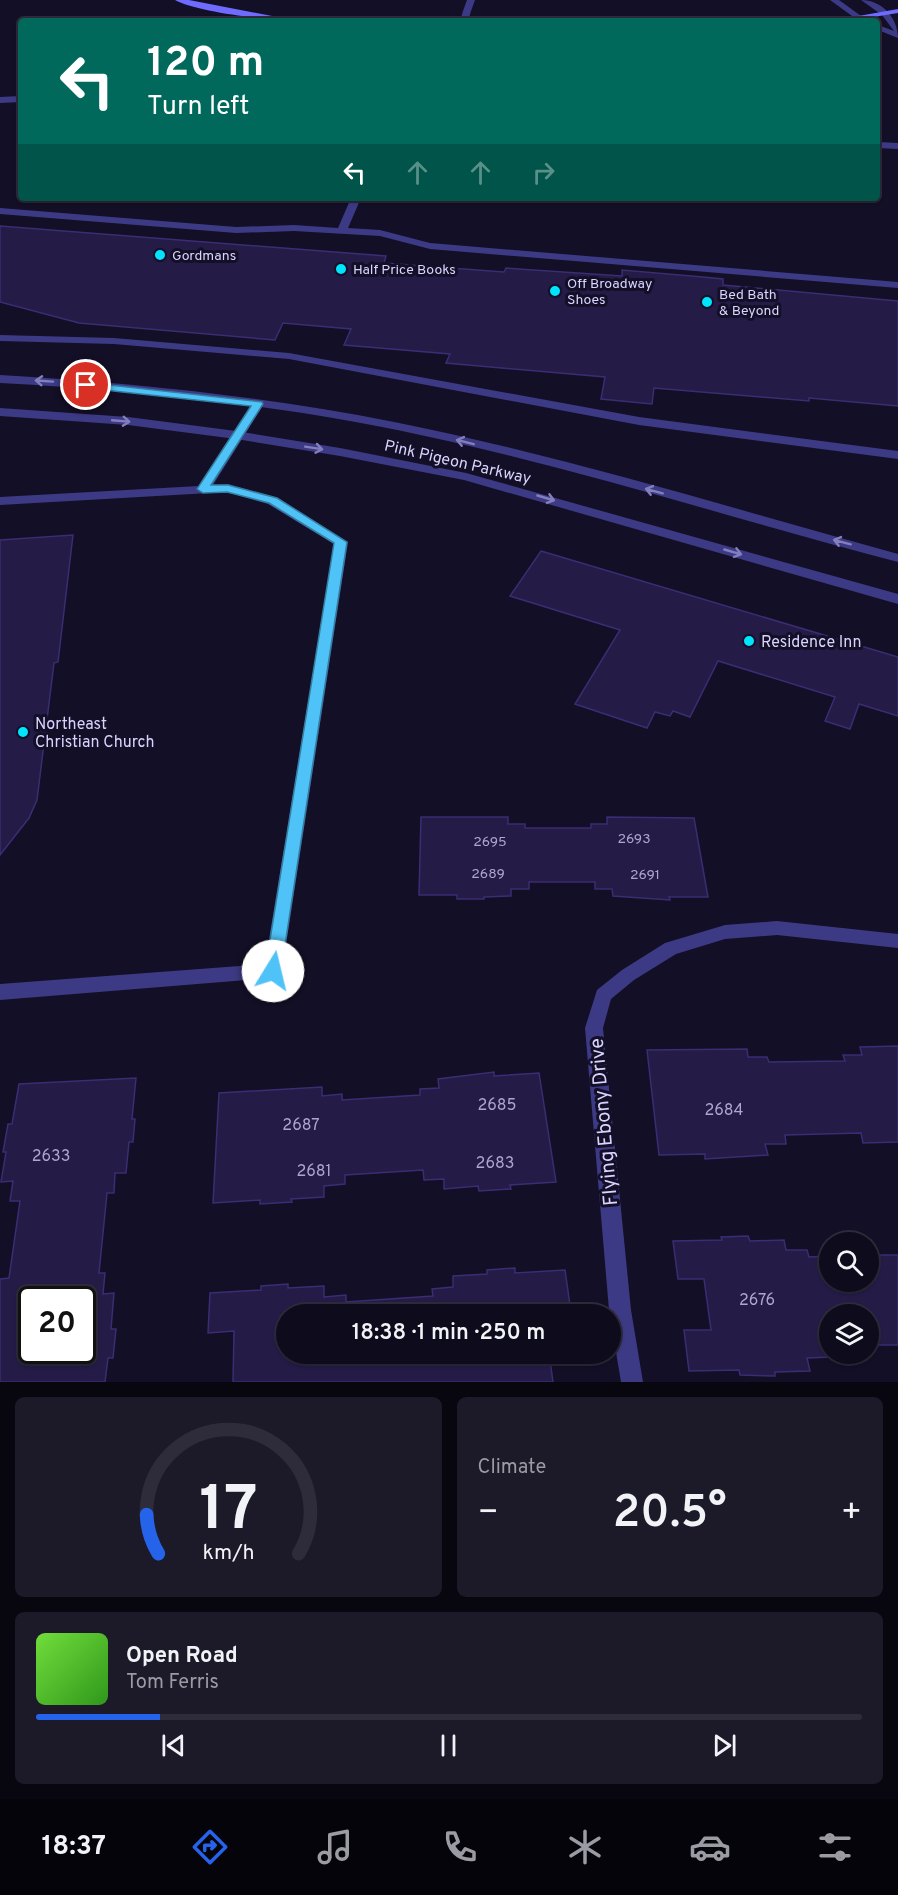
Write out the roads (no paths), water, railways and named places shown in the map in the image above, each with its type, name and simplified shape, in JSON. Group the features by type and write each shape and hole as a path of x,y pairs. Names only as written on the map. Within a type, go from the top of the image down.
{"main road":[{"path":"179,0 274,18"},
{"path":"864,18 898,11"}],"street":[{"path":"465,18 471,0"},
{"path":"834,0 859,18"},
{"path":"865,0 885,13 898,34"},
{"path":"880,28 898,34"},
{"path":"0,100 18,99"},
{"path":"880,145 898,146"},
{"path":"342,230 355,201"},
{"path":"0,211 236,230 380,232 430,246 898,285"},
{"path":"0,338 114,341 289,356 639,421 898,455"},
{"name":"Pink Pigeon Parkway","path":"0,379 151,391 356,419 458,440 572,468 898,558"},
{"path":"203,489 258,404"},
{"name":"Pink Pigeon Parkway","path":"0,412 128,421 236,435 340,452 466,477 898,599"},
{"path":"0,501 228,488 273,501 341,542 273,971 0,992"},
{"name":"Flying Ebony Drive","path":"632,1382 620,1310 594,1028 603,995 628,975 671,948 724,932 777,928 898,941"}],"place":[{"name":"Gordmans","path":"160,255"},
{"name":"Half Price Books","path":"341,269"},
{"name":"Off Broadway Shoes","path":"555,291"},
{"name":"Bed Bath & Beyond","path":"707,302"},
{"name":"Residence Inn","path":"749,641"},
{"name":"Northeast Christian Church","path":"23,732"}]}
